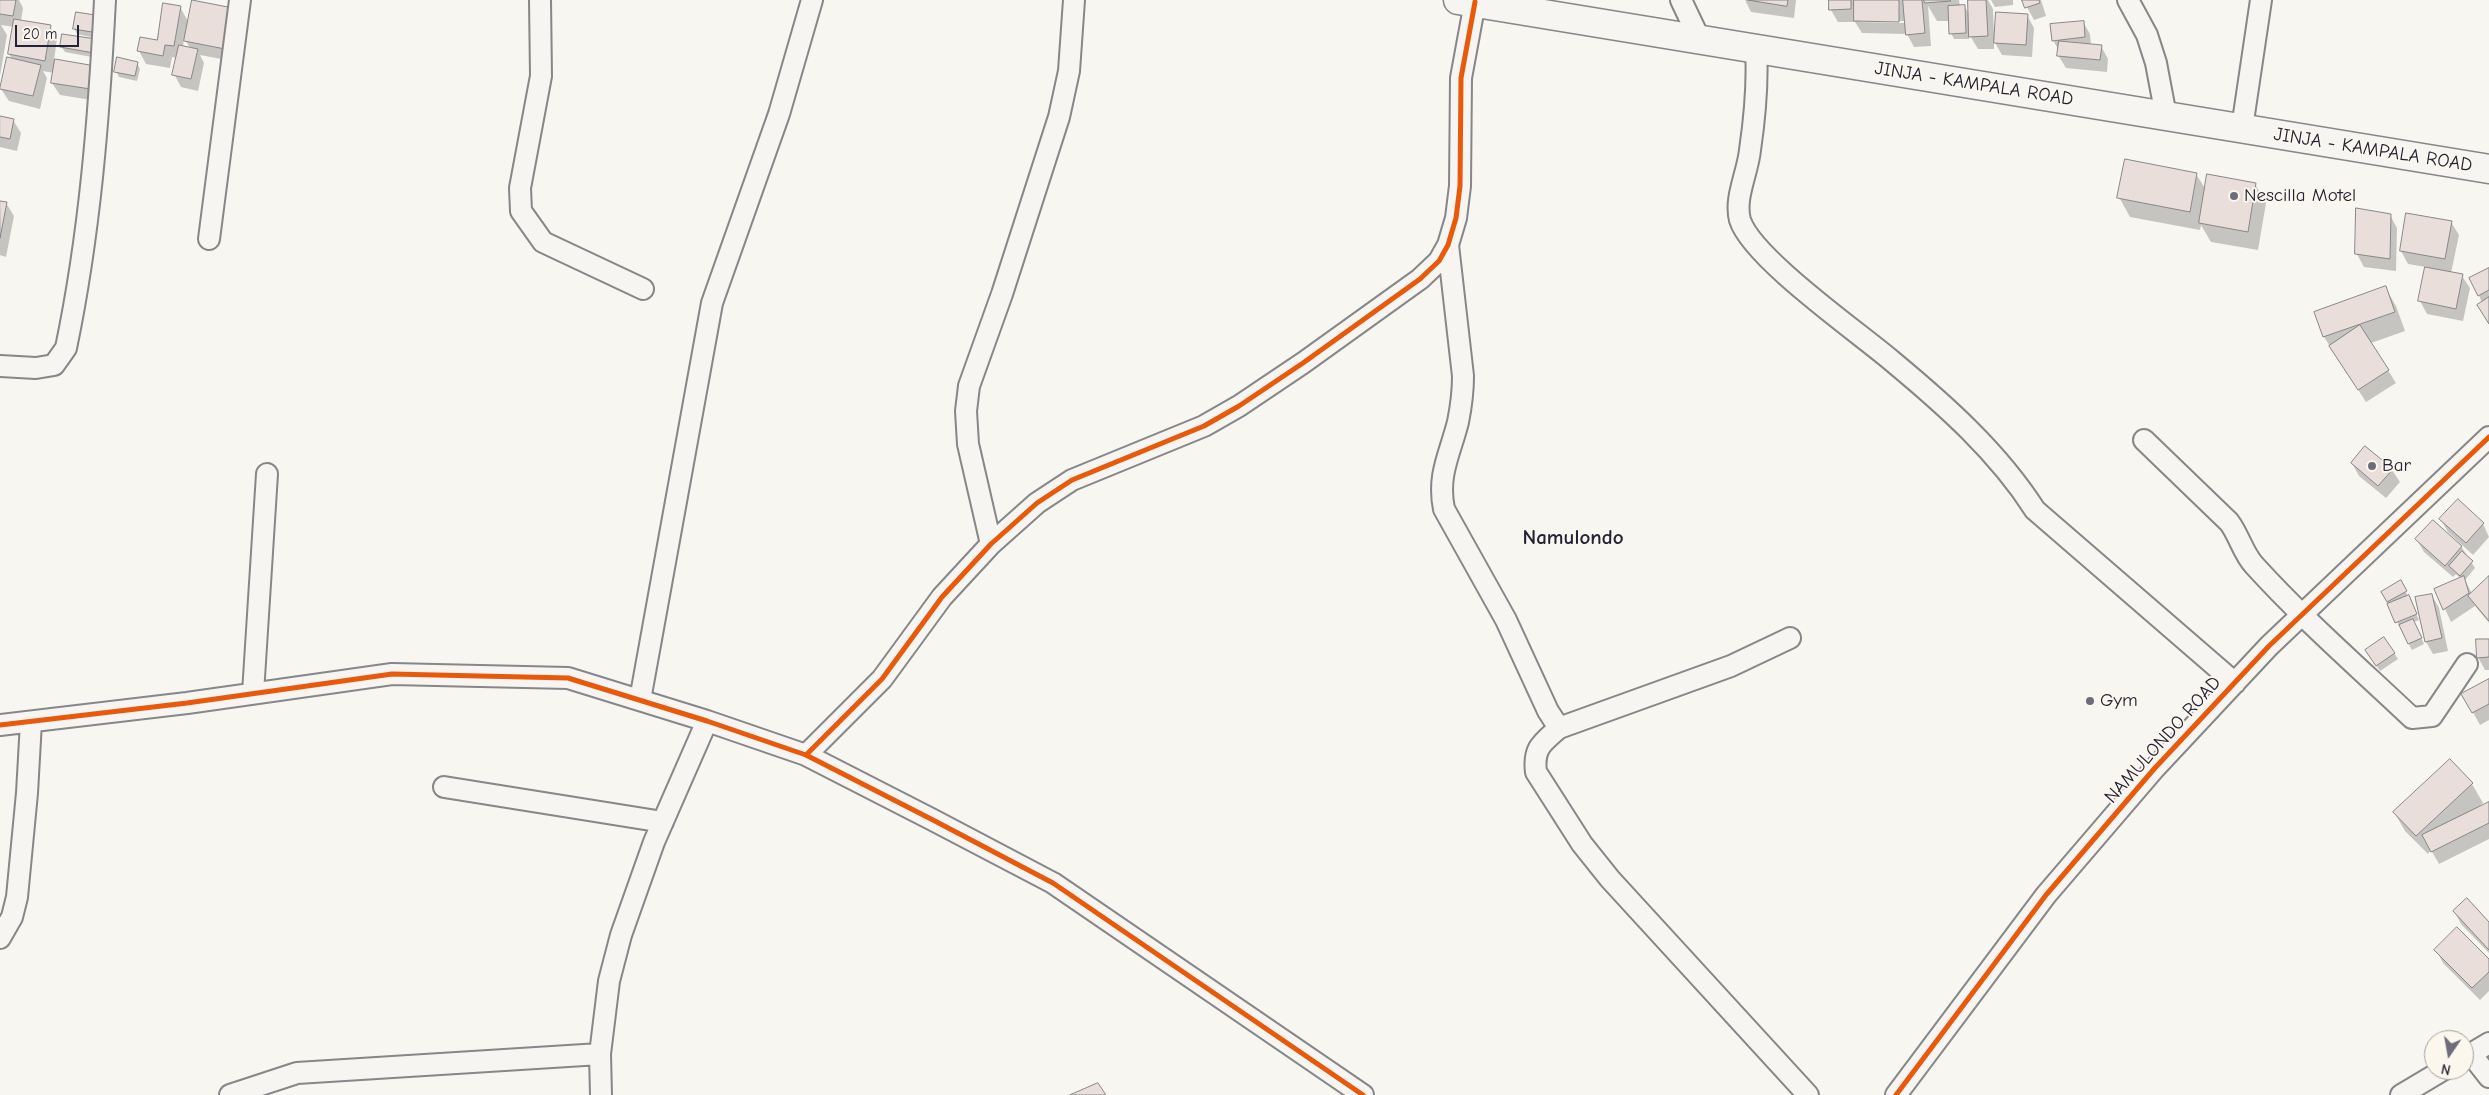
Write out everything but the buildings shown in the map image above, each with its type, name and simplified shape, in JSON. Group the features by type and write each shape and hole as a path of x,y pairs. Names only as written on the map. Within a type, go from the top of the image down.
{"highway":[{"name":"JINJA - KAMPALA ROAD","path":"1466,1 2489,169"}],"street":[{"path":"0,366 36,368 54,365 66,348 91,199 100,108 105,0"},
{"path":"209,239 240,0"},
{"path":"540,0 541,76 520,188 521,211 543,242 643,289"},
{"path":"640,700 712,303 779,114 812,0"},
{"path":"991,544 968,444 966,411 969,386 1002,294 1060,117 1069,71 1074,0"},
{"path":"1681,0 1698,38"},
{"path":"2128,0 2147,36 2156,63 2166,116"},
{"path":"2242,128 2261,0"},
{"path":"806,755 882,679 942,597 991,544 1037,503 1072,480 1204,426 1240,406 1303,364 1420,279 1439,261 1448,245 1456,218 1460,186 1461,78 1466,1"},
{"path":"1756,48 1758,80 1751,143 1739,207 1743,226 1757,248 1785,274 1893,362 1980,439 2042,516 2235,683"},
{"path":"1448,245 1463,376 1458,423 1442,472 1440,492 1444,509 1506,620 1548,711 1559,728"},
{"name":"NAMULONDO ROAD","path":"1896,1095 2046,894 2154,769 2235,683 2303,615 2489,437"},
{"path":"2144,440 2229,522 2238,534 2252,563 2303,615 2412,718 2432,716 2467,664"},
{"path":"253,693 267,474"},
{"path":"1790,638 1731,666 1559,728 1537,751 1536,772 1582,844 1610,880 1808,1095"},
{"path":"0,725 392,674 568,678 707,721 806,755 1053,883 1363,1095"},
{"path":"601,1095 600,1054 609,981 616,954 663,822 707,721"},
{"path":"0,938 12,917 17,897 27,802 31,722"},
{"path":"444,787 663,822"},
{"path":"2474,1052 2489,1043"},
{"path":"230,1095 297,1073 600,1054"},
{"path":"2474,1063 2489,1077"},
{"path":"2401,1095 2427,1080"}],"cycle path":[{"path":"806,755 882,679 942,597 991,544 1037,503 1072,480 1204,426 1239,406 1303,363 1420,279 1439,261 1448,245 1456,218 1460,186 1461,78 1475,2"},
{"path":"1896,1095 2046,895 2154,769 2269,646 2489,437"},
{"path":"0,725 187,703 392,674 568,678 707,721 806,755 933,820 1053,883 1363,1095"}],"place":[{"name":"Nescilla Motel","path":"2234,196"},
{"name":"Bar","path":"2372,466"},
{"name":"Gym","path":"2090,701"}],"district":[{"name":"Namulondo","path":"1573,538"}]}
